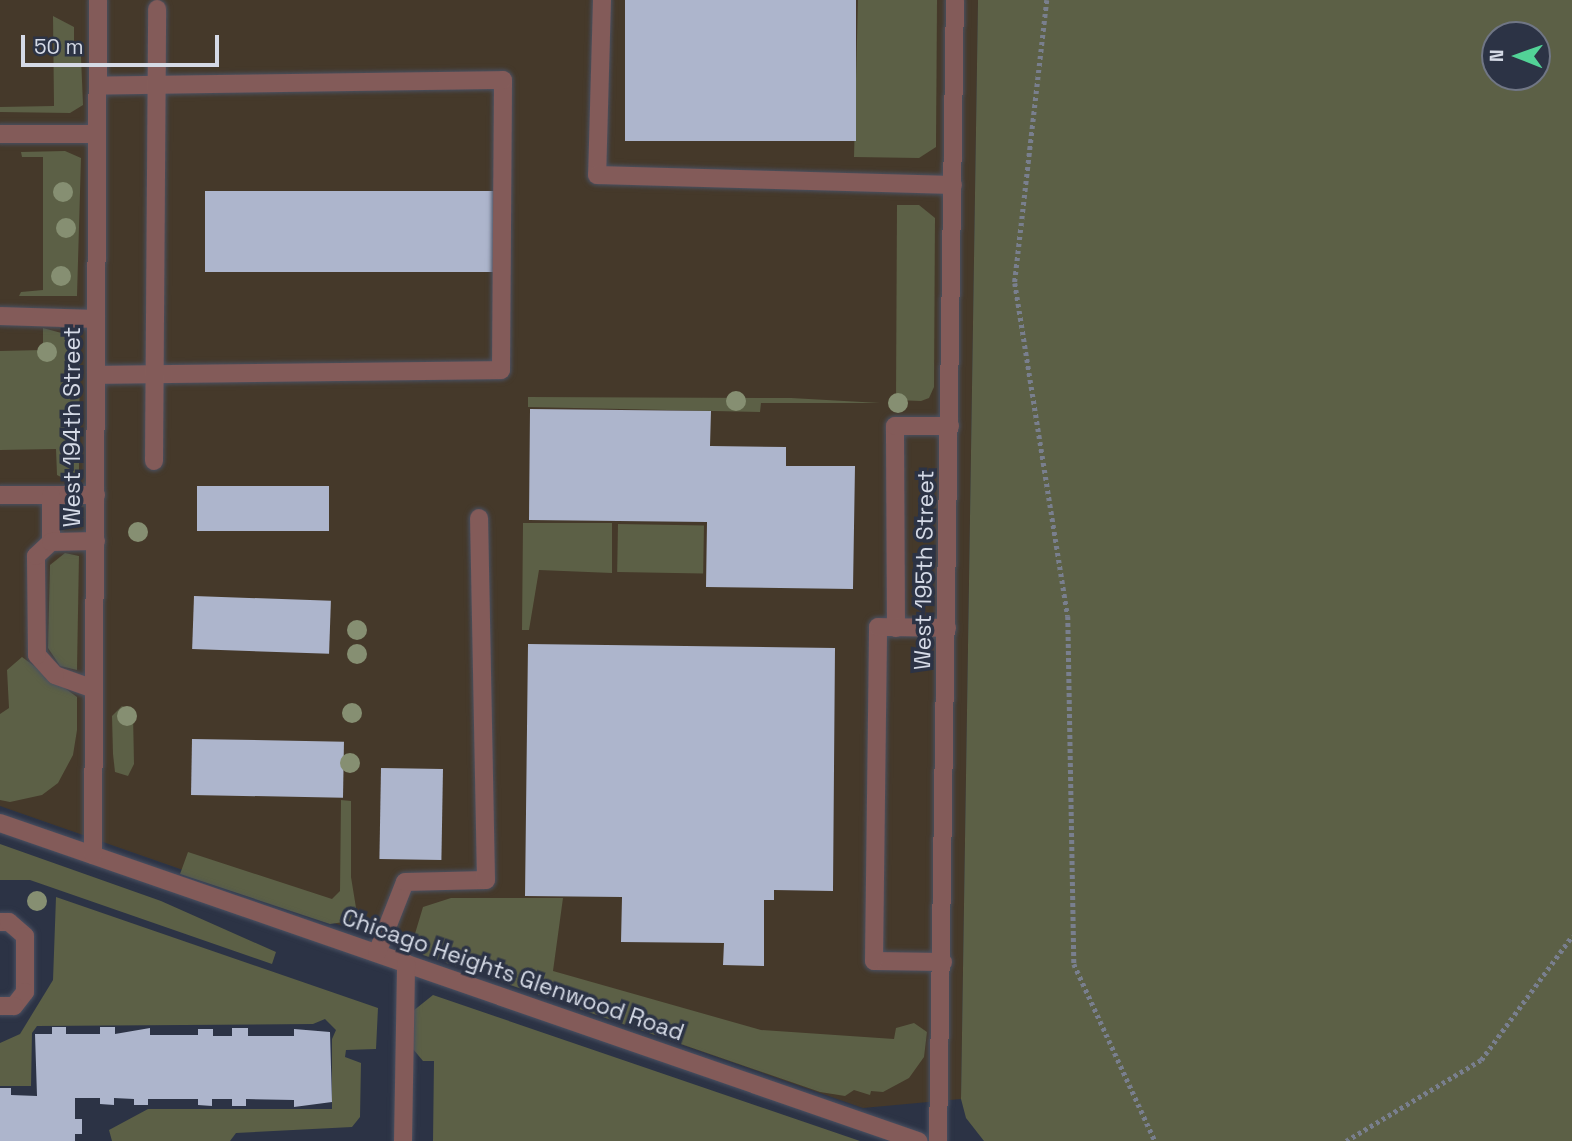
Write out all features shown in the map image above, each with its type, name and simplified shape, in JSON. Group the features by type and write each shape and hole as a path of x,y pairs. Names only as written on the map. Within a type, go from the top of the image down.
{"street":[{"name":"West 194th Street","path":"93,855 98,0"},
{"path":"602,0 597,175 953,184"},
{"name":"West 195th Street","path":"938,1141 943,961 955,0"},
{"path":"154,461 157,9"},
{"path":"96,375 501,370 503,80 98,86"},
{"path":"0,134 97,134"},
{"path":"0,316 96,319"},
{"path":"896,628 895,426 950,426"},
{"path":"0,495 96,495"},
{"path":"51,495 51,542"},
{"path":"377,953 405,882 486,880 479,518"},
{"path":"94,689 55,675 37,655 36,556 51,542 96,541"},
{"path":"943,961 874,961 878,627 947,628"},
{"name":"Chicago Heights Glenwood Road","path":"0,823 918,1141"},
{"path":"0,922 9,922 25,936 25,992 14,1006 0,1006"},
{"path":"403,1141 406,963"}],"path":[{"path":"1047,0 1015,283 1068,616 1074,964 1155,1141"},
{"path":"1346,1141 1481,1060 1572,936"}],"shaded area":[{"path":"0,0 978,0 961,1099 863,1108 0,806"}],"green space":[{"path":"858,0 937,0 936,147 919,158 854,157"},
{"path":"978,0 1572,0 1572,1141 984,1141 966,1118 961,1099"},
{"path":"53,16 74,27 74,51 81,56 83,105 70,113 0,112 0,107 54,106"},
{"path":"65,151 81,158 77,296 19,296 21,292 43,290 43,157 22,157 21,152"},
{"path":"897,205 919,205 935,218 934,387 929,398 921,401 896,400"},
{"path":"43,328 80,338 79,472 65,479 57,475 56,449 0,450 0,351 43,350"},
{"path":"528,397 791,398 880,403 761,403 760,412 528,407"},
{"path":"523,523 612,523 612,573 539,570 529,630 522,630"},
{"path":"618,524 704,526 703,573 617,572"},
{"path":"65,553 79,556 77,670 60,666 48,648 50,565"},
{"path":"22,657 77,697 77,730 73,755 58,783 42,795 10,802 0,800 0,714 9,708 7,670"},
{"path":"122,706 133,714 134,764 128,776 115,772 113,754 112,716"},
{"path":"341,800 351,801 351,877 358,920 330,924 180,874 188,852 332,899 340,891"},
{"path":"0,844 161,901 276,952 272,964 30,880 0,880"},
{"path":"56,897 378,1008 376,1049 346,1050 345,1057 361,1063 360,1117 352,1127 236,1133 230,1141 112,1141 109,1130 148,1109 332,1109 332,1039 336,1030 325,1019 313,1024 37,1026 32,1033 31,1086 0,1086 0,1043 20,1034 53,980"},
{"path":"451,898 563,898 553,971 761,1030 894,1039 896,1028 914,1023 927,1032 924,1057 909,1078 883,1092 871,1091 870,1095 854,1090 845,1096 820,1092 423,955 414,937 423,907"},
{"path":"433,995 860,1141 433,1141 434,1061 423,1061 413,1049 413,1011"}],"building":[{"path":"625,0 856,0 856,141 625,141"},
{"path":"205,191 499,191 499,272 205,272"},
{"path":"530,409 711,411 710,446 786,447 786,466 855,466 853,589 706,587 707,522 529,520"},
{"path":"197,486 329,486 329,531 197,531"},
{"path":"194,596 331,601 329,654 192,649"},
{"path":"528,644 835,648 833,891 774,890 774,900 764,900 764,966 723,965 724,943 621,942 622,897 525,896"},
{"path":"192,739 344,742 343,798 191,795"},
{"path":"381,768 443,769 441,860 379,859"},
{"path":"52,1027 66,1027 66,1034 100,1034 100,1027 115,1027 115,1034 150,1028 150,1035 198,1035 198,1029 213,1029 213,1036 232,1036 232,1028 248,1028 248,1036 294,1036 294,1029 330,1032 332,1102 294,1107 294,1100 246,1099 246,1106 232,1106 232,1099 212,1099 212,1106 198,1105 198,1099 148,1099 148,1105 134,1105 134,1099 114,1098 114,1105 100,1104 100,1098 75,1098 75,1119 82,1119 82,1134 75,1134 75,1141 0,1141 0,1088 11,1088 11,1095 37,1096 35,1034 52,1034"}]}
